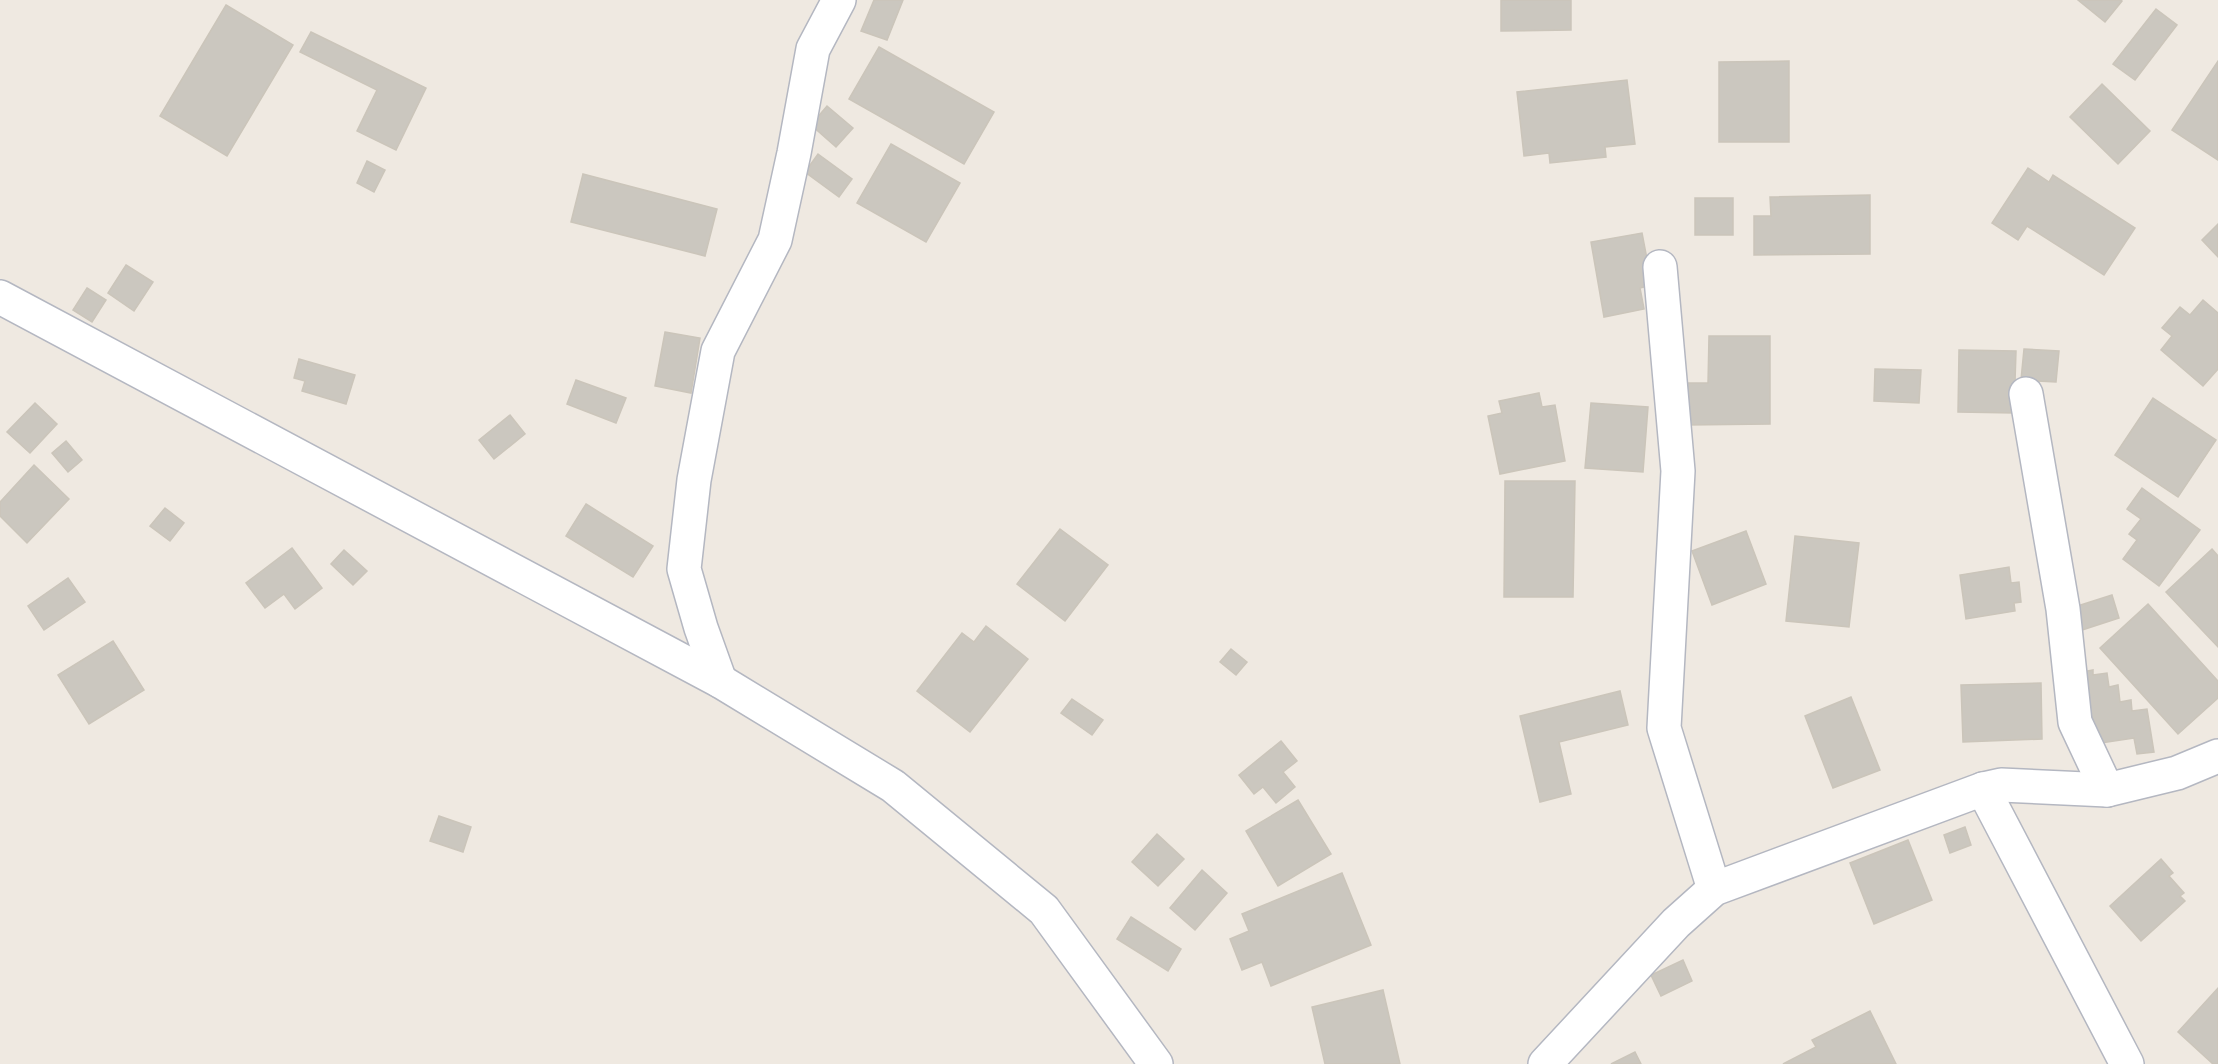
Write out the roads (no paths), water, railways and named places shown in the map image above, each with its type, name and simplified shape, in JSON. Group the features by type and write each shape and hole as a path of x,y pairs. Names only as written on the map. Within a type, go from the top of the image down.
{"street":[{"path":"720,681 701,628 684,569 694,480 718,351 775,240 813,49 839,0"},
{"path":"1660,267 1678,471 1664,728 1714,889"},
{"path":"0,297 720,681 893,786 1044,910 1156,1064"},
{"path":"2026,394 2062,609 2075,722 2107,790"},
{"path":"1545,1064 1676,923 1714,889 1983,789 2001,785 2107,790 2177,773 2218,756"},
{"path":"1983,789 2127,1064"}]}
